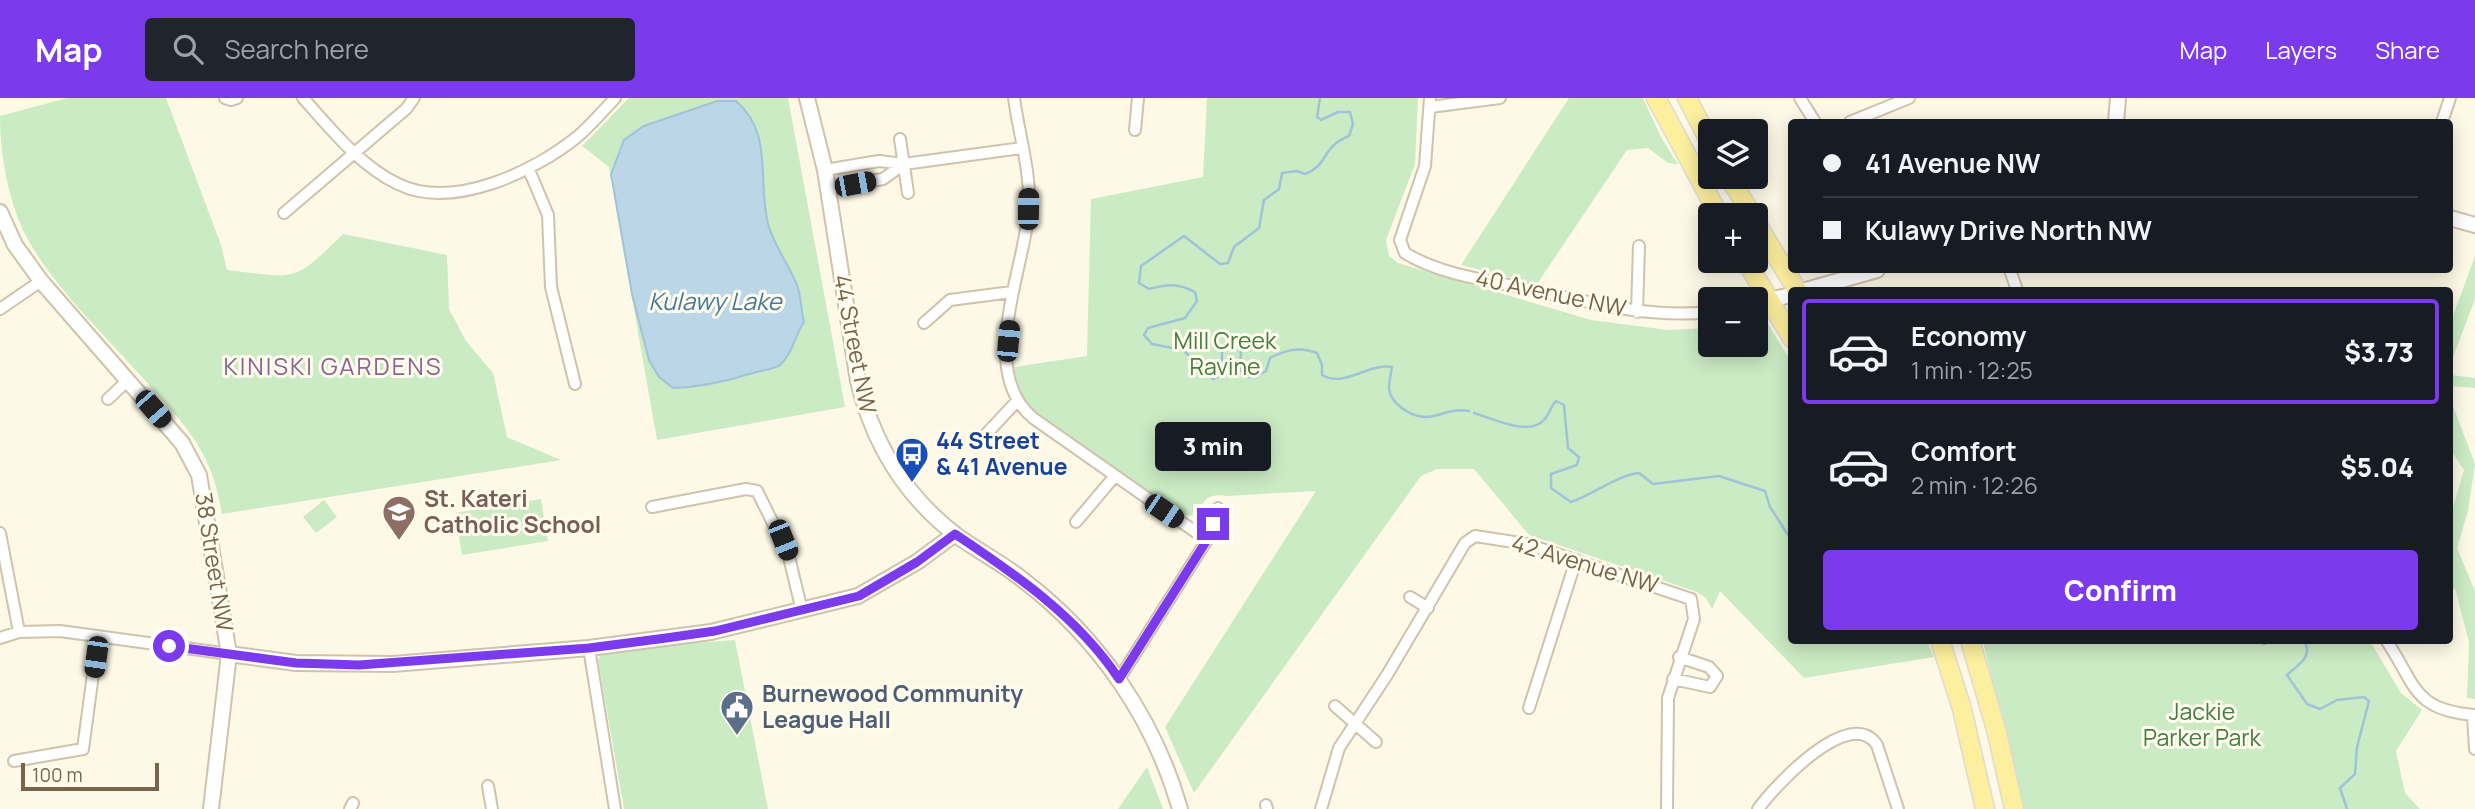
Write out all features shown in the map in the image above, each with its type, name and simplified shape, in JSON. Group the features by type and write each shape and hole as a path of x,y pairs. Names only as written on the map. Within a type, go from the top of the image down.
{"main road":[{"path":"1656,98 1713,203"},
{"path":"1687,98 1698,119"},
{"path":"1768,242 1795,287"},
{"path":"1768,308 1788,333"},
{"path":"1941,644 1962,709 1986,809"},
{"path":"1971,644 1997,733 2014,809"}],"street":[{"path":"225,98 237,98"},
{"path":"303,98 353,151 378,170 400,185 434,192 482,187 529,170 578,136 615,98"},
{"path":"284,213 353,151 406,109 414,98"},
{"name":"44 Street NW","path":"807,98 825,170 858,381 866,414 909,494 955,534 1023,580 1074,626 1119,679 1150,730 1172,780 1180,809"},
{"path":"1014,98 1029,178 1028,209 1012,292 1005,365 1009,385 1017,401 1033,418 1207,540"},
{"path":"1135,130 1138,98"},
{"path":"1430,103 1500,98"},
{"path":"1800,98 1813,119"},
{"path":"1857,119 1909,98"},
{"path":"2116,119 2118,98"},
{"path":"2443,119 2450,98"},
{"name":"40 Avenue NW","path":"1430,103 1425,166 1416,199 1401,233 1400,246 1408,255 1465,275 1637,312 1681,316 1698,314"},
{"path":"900,139 908,193"},
{"path":"825,170 879,161 904,164 1022,148"},
{"path":"828,189 883,178 904,164"},
{"path":"529,170 548,215 551,287 575,384"},
{"name":"38 Street NW","path":"0,212 15,245 41,281 182,443 199,475 229,654 211,809"},
{"path":"2453,219 2475,225"},
{"path":"1637,312 1639,246"},
{"path":"1817,287 1866,273"},
{"path":"0,309 41,281"},
{"path":"925,323 950,300 1012,292"},
{"path":"1768,300 1788,296"},
{"path":"108,399 127,381"},
{"path":"976,444 1017,401"},
{"path":"1076,522 1114,477"},
{"path":"652,507 752,488 757,491 783,540 802,611"},
{"path":"1119,679 1207,540 1218,508"},
{"path":"0,533 19,632"},
{"path":"0,638 19,632 60,631 296,663 359,665 589,648 711,632 859,596 917,562 955,534"},
{"name":"42 Avenue NW","path":"1428,608 1470,537 1527,544 1684,595 1694,605 1693,619 1679,657"},
{"path":"1529,708 1576,561"},
{"path":"1321,809 1339,748 1428,608 1410,597"},
{"path":"14,761 83,749 98,637"},
{"path":"2393,644 2418,694 2438,708 2474,716 2475,749"},
{"path":"589,648 615,809"},
{"path":"1667,809 1667,719 1673,678 1679,657 1709,667 1717,676 1710,687 1673,678"},
{"path":"1335,706 1357,723 1376,743"},
{"path":"1758,809 1794,767 1815,751 1855,734 1871,737 1898,809"},
{"path":"488,786 492,809"}],"green space":[{"path":"67,98 166,98 221,245 227,270 267,275 292,274 313,262 343,234 447,255 449,309 466,341 493,373 507,437 561,460 222,514 206,459 188,430 64,291 34,250 17,217 6,174 0,116"},
{"name":"Kulawy Lake","path":"629,98 788,98 845,407 657,440 609,167 582,146"},
{"name":"Mill Creek Ravine","path":"1207,98 1418,98 1415,164 1386,240 1389,256 1398,263 1591,320 1668,330 1698,329 1698,357 1768,357 1768,324 1788,356 1788,644 1928,644 1934,657 1804,678 1720,591 1712,609 1706,598 1697,592 1529,535 1474,469 1437,469 1421,476 1194,793 1165,727 1316,491 1216,495 1205,500 1197,514 1178,514 1023,403 1016,385 1014,367 1087,356 1091,199 1203,177"},
{"path":"1569,98 1643,98 1661,137 1678,164 1668,163 1648,148 1627,150 1537,284 1461,265"},
{"path":"2475,256 2475,299 2453,357 2453,316"},
{"path":"2453,375 2475,378 2475,388 2453,386"},
{"path":"2453,406 2475,464 2468,511 2457,548 2475,591 2475,699 2467,698 2469,642 2455,588 2453,590 2453,507 2464,470 2453,454"},
{"path":"541,499 548,541 462,555 455,513"},
{"path":"324,500 337,517 316,533 303,517"},
{"path":"735,640 768,809 624,809 598,660 604,649"},
{"name":"Jackie Parker Park","path":"1984,644 2372,644 2401,693 2422,710 2396,751 2405,793 2420,809 2021,809"},
{"path":"1147,767 1163,809 1118,809"}],"water":[{"name":"Kulawy Lake","path":"717,101 736,101 756,128 769,227 797,285 804,322 788,356 777,367 713,384 673,388 659,377 649,360 632,294 611,174 624,140 644,126"}],"waterway":[{"path":"1320,98 1317,117 1321,120 1338,112 1350,112 1353,124 1349,136 1334,145 1313,170 1305,174 1297,171 1282,173 1279,189 1264,200 1259,228 1234,247 1228,263 1220,264 1184,236 1141,266 1139,283 1149,289 1167,285 1183,287 1195,292 1197,301 1185,318 1148,328 1144,335 1152,344 1183,350 1213,379 1222,375 1222,353 1226,343 1236,342 1241,347 1240,370 1247,377 1256,377 1266,371 1270,358 1276,355 1304,350 1317,353 1322,365 1322,375 1331,378 1339,379 1374,368 1392,367 1389,386 1391,395 1403,409 1414,415 1426,417 1469,411"},
{"path":"1474,413 1510,425 1529,427 1544,420 1556,401 1564,405 1568,448 1579,457 1577,465 1551,474 1551,488 1571,502 1639,473 1653,484 1719,476 1765,491 1770,507 1788,535"},
{"path":"2306,644 2306,656 2287,675 2307,704 2320,709 2337,700 2364,697 2369,701 2357,747 2355,774 2340,788 2347,809"}],"place":[{"name":"44 Street & 41 Avenue","path":"912,484"},
{"name":"St. Kateri Catholic School","path":"399,542"},
{"name":"Burnewood Community League Hall","path":"737,737"}],"district":[{"name":"KINISKI GARDENS","path":"333,367"}],"route":[{"path":"169,646 336,666 414,663 621,645 715,631 859,596 917,562 955,534 1023,580 1074,626 1119,679 1207,540 1213,524"}]}
